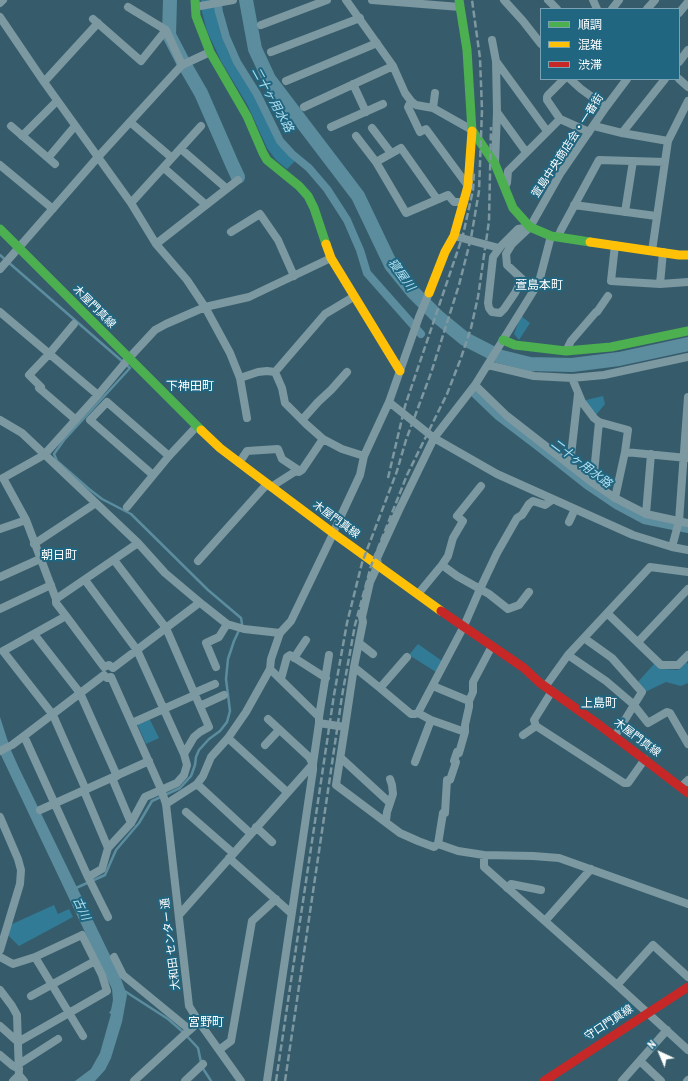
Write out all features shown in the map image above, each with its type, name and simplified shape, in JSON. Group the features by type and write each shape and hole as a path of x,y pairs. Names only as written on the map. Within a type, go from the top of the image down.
{"street":[{"path":"0,4 3,0"},
{"path":"232,0 205,5 195,4 196,16 210,52 247,116 268,160 299,186 308,196 314,208 331,258 331,266 350,299 399,375"},
{"path":"261,25 327,0"},
{"path":"90,880 102,869 108,848 131,823 145,797 164,797 197,784 203,776 211,757 228,738 246,712 270,669 271,659 280,633 291,621 360,475 364,456 389,402 420,313 445,252 454,236 468,186 472,130 466,50 460,4 372,0"},
{"path":"504,0 540,43"},
{"path":"548,0 557,8"},
{"path":"613,8 619,0"},
{"path":"348,1 393,66 405,93 411,102 416,105 433,108 472,130 486,149 497,168 513,208 530,227 554,236 688,255"},
{"path":"680,12 688,2"},
{"path":"128,7 166,30 183,64"},
{"path":"0,17 44,82 131,203 156,244 187,280 205,307 230,353 240,378 247,418"},
{"path":"270,52 360,18"},
{"path":"44,82 95,21 141,61 166,30"},
{"path":"492,40 496,60 497,168"},
{"path":"286,81 377,42"},
{"path":"680,61 688,50"},
{"path":"5,264 52,209 183,64 210,52"},
{"path":"496,60 547,131"},
{"path":"304,107 393,66"},
{"path":"563,80 547,97 547,100 560,118 592,129 668,141"},
{"path":"571,80 606,107"},
{"name":"萱島中央商店会・一番街","path":"530,227 518,229 499,248 493,257 487,288 489,308 492,312 500,312 504,309 515,293 522,279 507,265 506,254 512,244 530,227 560,174 626,80"},
{"path":"622,133 664,80"},
{"path":"679,80 688,87"},
{"path":"353,84 366,112"},
{"path":"433,108 435,93"},
{"path":"22,136 58,101"},
{"path":"411,102 408,107 420,132 426,129 468,186"},
{"path":"652,251 668,141 688,102"},
{"path":"331,127 383,104"},
{"path":"497,112 526,152"},
{"path":"504,188 508,171 560,118"},
{"path":"130,122 172,158"},
{"path":"11,126 55,164"},
{"path":"48,158 75,126"},
{"path":"131,203 201,126"},
{"path":"372,128 391,153"},
{"path":"356,136 376,162 406,213 448,195 454,202 464,202"},
{"path":"376,162 401,148 437,199"},
{"path":"181,149 226,188"},
{"path":"665,162 599,160 574,205 554,236 539,282 502,340 488,366 434,438 395,517 377,558 378,565 370,582 362,617 363,622 354,668 336,785 384,822 386,821 400,832 434,847 438,844 458,851 484,855 559,858 591,868 688,904"},
{"path":"625,212 633,161"},
{"path":"0,165 52,209"},
{"path":"164,168 205,204"},
{"path":"497,168 508,171"},
{"path":"156,244 205,204 238,180"},
{"path":"574,205 656,216"},
{"path":"230,232 260,214 278,240 294,276"},
{"name":"木屋門真線","path":"0,229 126,361 209,438 239,463 333,533 485,642 524,668 548,689 615,736 685,790"},
{"path":"454,236 499,248"},
{"path":"615,245 611,281 660,284 688,282"},
{"path":"660,284 663,252"},
{"path":"153,475 90,420 98,395 126,361 155,330 205,307 249,297 331,258"},
{"path":"331,258 336,264 399,375"},
{"path":"566,351 571,341 597,312 608,296"},
{"path":"275,372 325,314 350,299"},
{"path":"0,312 98,395"},
{"path":"74,324 29,375 41,387 39,388 76,420"},
{"path":"502,340 515,345 566,351 611,347 688,331"},
{"path":"488,366 534,376 572,378 604,375 688,357"},
{"path":"240,378 258,372 275,372"},
{"path":"275,372 282,388 285,403 302,420 323,439 364,456"},
{"path":"302,420 347,372"},
{"path":"572,378 578,394 588,410 599,422 628,430 615,498"},
{"path":"475,385 507,416 593,483 615,498 646,514 682,524"},
{"path":"570,464 578,394"},
{"path":"672,547 682,524 688,397"},
{"path":"107,676 103,671 104,667 56,603 51,585 26,520 1,477 44,455 76,420 94,408 107,402 169,456"},
{"path":"389,402 434,438 536,497 552,500 575,509 633,535 672,547 688,550"},
{"path":"0,420 22,433 199,603 227,624 240,628 280,633"},
{"path":"593,483 599,422"},
{"path":"128,507 169,456 197,426"},
{"path":"198,561 269,486 296,471 299,472 323,439"},
{"path":"239,463 247,451 278,449 282,459 300,471"},
{"path":"625,452 686,458"},
{"path":"646,514 651,454"},
{"path":"418,594 448,556 453,538 463,521 457,516 481,486"},
{"path":"418,713 464,626 480,589 517,518 536,497"},
{"path":"34,544 96,503"},
{"path":"569,522 575,509"},
{"path":"0,529 26,520"},
{"path":"56,599 138,544"},
{"path":"0,577 40,559"},
{"path":"114,560 166,628 209,727 194,737 184,754"},
{"path":"442,565 457,576 489,594 508,609 519,605 530,592"},
{"path":"645,759 628,783 624,783 536,726 534,720 548,689 568,655 650,567 688,572"},
{"path":"85,580 137,650 184,754 187,765 184,775 164,797"},
{"path":"0,609 51,585"},
{"path":"638,642 688,589"},
{"path":"113,668 199,603"},
{"path":"607,613 661,665 678,665 688,655"},
{"path":"66,616 3,651 53,715 108,848"},
{"path":"216,667 206,643 219,637 227,624"},
{"path":"34,634 80,693 131,823"},
{"path":"584,638 612,658 642,692 615,736"},
{"path":"294,658 306,640"},
{"path":"359,643 373,654"},
{"path":"438,844 444,813 447,780 450,780 456,762 454,761 465,732 469,701 473,692 473,682 492,646"},
{"path":"281,679 287,657 290,655 326,678"},
{"path":"267,1081 329,655"},
{"path":"568,655 606,681 634,704 648,722 667,712 670,713 688,744"},
{"path":"380,688 407,657"},
{"path":"104,667 109,665 113,668"},
{"path":"0,751 12,745 80,693 114,673 113,668"},
{"path":"354,668 411,714 418,713 431,720 465,732"},
{"path":"270,669 319,720 345,727"},
{"name":"大和田 センター 通","path":"107,676 132,723 164,797 189,1006 241,1081"},
{"path":"132,723 215,684"},
{"path":"433,686 469,701"},
{"path":"200,706 224,695"},
{"path":"268,719 309,757 313,764"},
{"path":"415,762 431,720"},
{"path":"523,735 536,726"},
{"path":"265,745 279,730"},
{"path":"24,736 108,917"},
{"path":"228,738 287,792"},
{"path":"341,758 390,803"},
{"path":"40,810 149,761"},
{"path":"179,915 313,764"},
{"path":"386,821 393,791 392,782 390,779"},
{"path":"685,790 688,780"},
{"path":"197,784 253,830 272,842"},
{"path":"186,812 291,913"},
{"path":"0,817 2,829 18,859 21,870 20,884 0,950"},
{"path":"484,855 484,867 688,1050"},
{"path":"545,921 591,868"},
{"path":"507,888 511,884 541,890"},
{"path":"219,1050 231,1041 252,921 276,899"},
{"path":"0,957 13,964 36,957 82,935 102,974 107,991 18,1042"},
{"path":"617,985 653,945 688,977"},
{"path":"36,957 83,1036"},
{"path":"114,957 123,975 190,1030"},
{"path":"31,996 95,961"},
{"name":"守口門真線","path":"544,1081 688,987"},
{"path":"0,990 17,1015 19,1074"},
{"path":"134,1081 200,1022"},
{"path":"0,1026 18,1042"},
{"path":"622,1081 666,1030"},
{"path":"19,1074 58,1039"},
{"path":"0,1055 13,1066 19,1074"},
{"path":"640,1061 661,1081"},
{"path":"185,1081 203,1064"}],"shaded area":[{"path":"201,0 213,0 221,34 228,52 262,109 276,139 285,152 295,161 287,169 276,160 267,148 248,106 221,61 207,31 202,12"},
{"path":"521,316 530,323 519,340 514,334"},
{"path":"603,396 605,404 596,415 590,410 586,400"},
{"path":"418,644 442,661 436,672 409,655"},
{"path":"686,662 688,664 688,683 681,686 666,682 645,692 637,683 654,664 662,669 678,670"},
{"path":"149,718 159,738 146,744 137,724"},
{"path":"54,905 58,914 69,909 73,917 19,946 7,934 10,925"}],"water":[{"name":"古川","path":"0,717 10,748 18,766 120,976 127,995 122,1022 111,1058 105,1070 95,1081 75,1081 91,1069 100,1053 111,1014 109,1013 113,1000 112,989 0,753"}],"waterway":[{"path":"170,0 169,35 201,93 238,177"},
{"name":"二十ヶ用水路","path":"217,0 226,37 237,62 257,94 280,141 292,154 309,168 327,189 347,220 360,250 367,273 421,334"},
{"name":"寝屋川","path":"246,0 255,49 269,79 358,196 391,265 413,292 438,317 465,339 498,356 530,364 572,365 619,359 688,344"},
{"path":"0,255 130,368 64,440 54,454 57,461 102,499 131,514 208,590 241,618 242,624 228,659 226,679 230,711 227,722 220,731 209,739 199,750 191,776 180,788 152,801 139,823 116,850 105,875 76,888"},
{"name":"二十ヶ用水路","path":"474,393 498,416 588,486 616,505 644,520 688,529"},
{"path":"123,990 168,1019 183,1032 198,1048 202,1067 211,1081"}],"railway":[{"path":"276,1081 334,695 347,623 362,563 397,471 406,440 431,373 459,285 471,238 479,191 482,110 480,58 472,0"},
{"path":"285,1081 342,696 355,625 371,566 407,475 447,394 471,328 478,297 489,221 491,127"},
{"path":"388,478 405,406 463,235 473,190 474,172"}],"traffic: fast":[{"path":"195,0 196,16 210,52 247,116 263,153 267,160 299,186 308,196 314,208 326,244"},
{"path":"459,0 467,50 472,131"},
{"path":"472,130 495,164 513,208 530,227 551,236 590,242"},
{"path":"0,229 201,430"},
{"path":"503,340 515,345 566,351 611,347 688,331"}],"traffic: slow":[{"path":"429,293 445,252 454,236 468,186 472,131"},
{"path":"590,242 688,255"},
{"path":"326,244 331,258 400,371"},
{"path":"201,430 220,448 253,473 441,611"}],"traffic: jam":[{"path":"441,611 524,668 540,683 598,724 688,793"},
{"path":"544,1081 688,987"}],"district":[{"name":"萱島本町","path":"539,286"},
{"name":"下神田町","path":"190,387"},
{"name":"朝日町","path":"59,556"},
{"name":"上島町","path":"599,704"},
{"name":"宮野町","path":"206,1023"}]}
